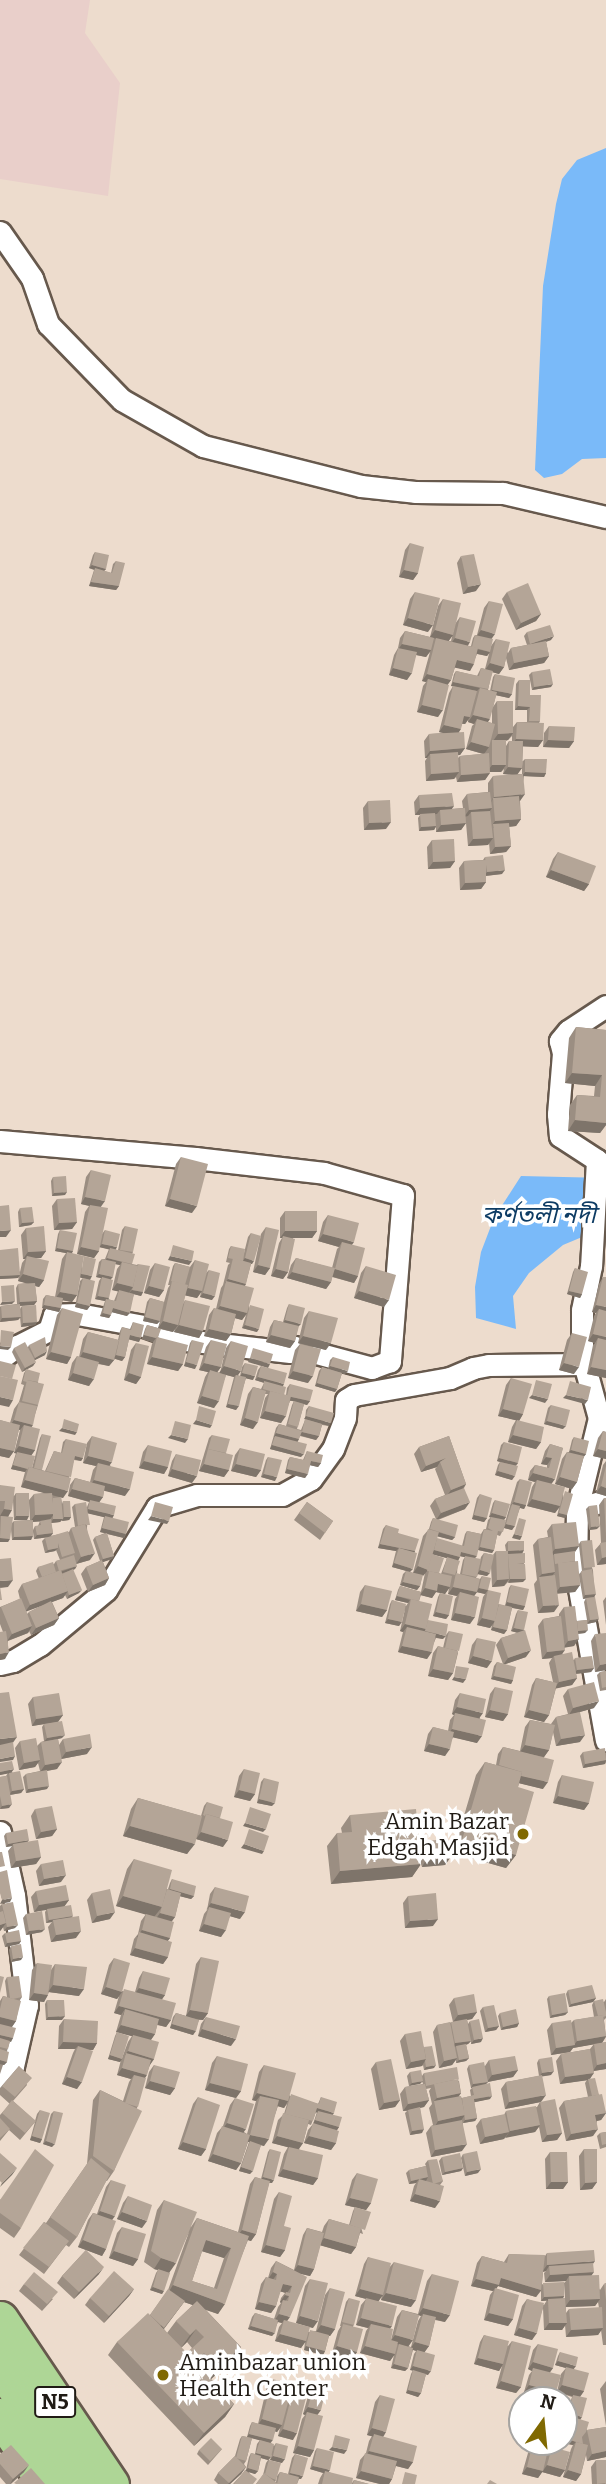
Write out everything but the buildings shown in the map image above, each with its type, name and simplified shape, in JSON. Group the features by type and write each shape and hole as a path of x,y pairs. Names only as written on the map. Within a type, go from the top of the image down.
{"highway":[{"name":"N5","path":"0,2319 111,2484"},
{"name":"N5","path":"0,2366 81,2484"},
{"name":"N5","path":"0,2416 46,2484"},
{"path":"0,2459 17,2484"}],"street":[{"path":"0,232 32,278 48,324 122,400 203,446 361,486 415,492 503,493 606,517"},
{"path":"606,1006 568,1031 560,1041 563,1053 559,1081 560,1136 597,1160 591,1266 582,1310 584,1364 599,1418 577,1509 576,1572 606,1740"},
{"path":"0,1141 195,1158 324,1173 403,1195 390,1361 372,1367 295,1347 290,1352 184,1340 144,1326 77,1314 54,1315 49,1331 17,1346 0,1359"},
{"path":"0,1664 13,1661 40,1645 106,1590 158,1507 197,1495 282,1495 311,1479 333,1449 345,1418 346,1399 354,1395 450,1378 481,1366 584,1364"},
{"path":"577,1509 606,1500"},
{"path":"0,1832 14,1895 27,2005 13,2066 0,2081"}],"shaded area":[{"path":"0,0 90,0 85,33 120,83 108,196 0,179"}],"water":[{"path":"606,148 606,458 582,459 562,474 544,478 535,470 543,286 556,204 562,179 577,160"},
{"name":"কর্ণতলী নদী","path":"521,1176 606,1178 606,1227 563,1245 529,1273 513,1296 516,1329 476,1318 475,1287 481,1252 494,1218"}],"place":[{"name":"Amin Bazar Edgah Masjid","path":"523,1834"},
{"name":"Aminbazar union Health Center","path":"163,2375"}]}
